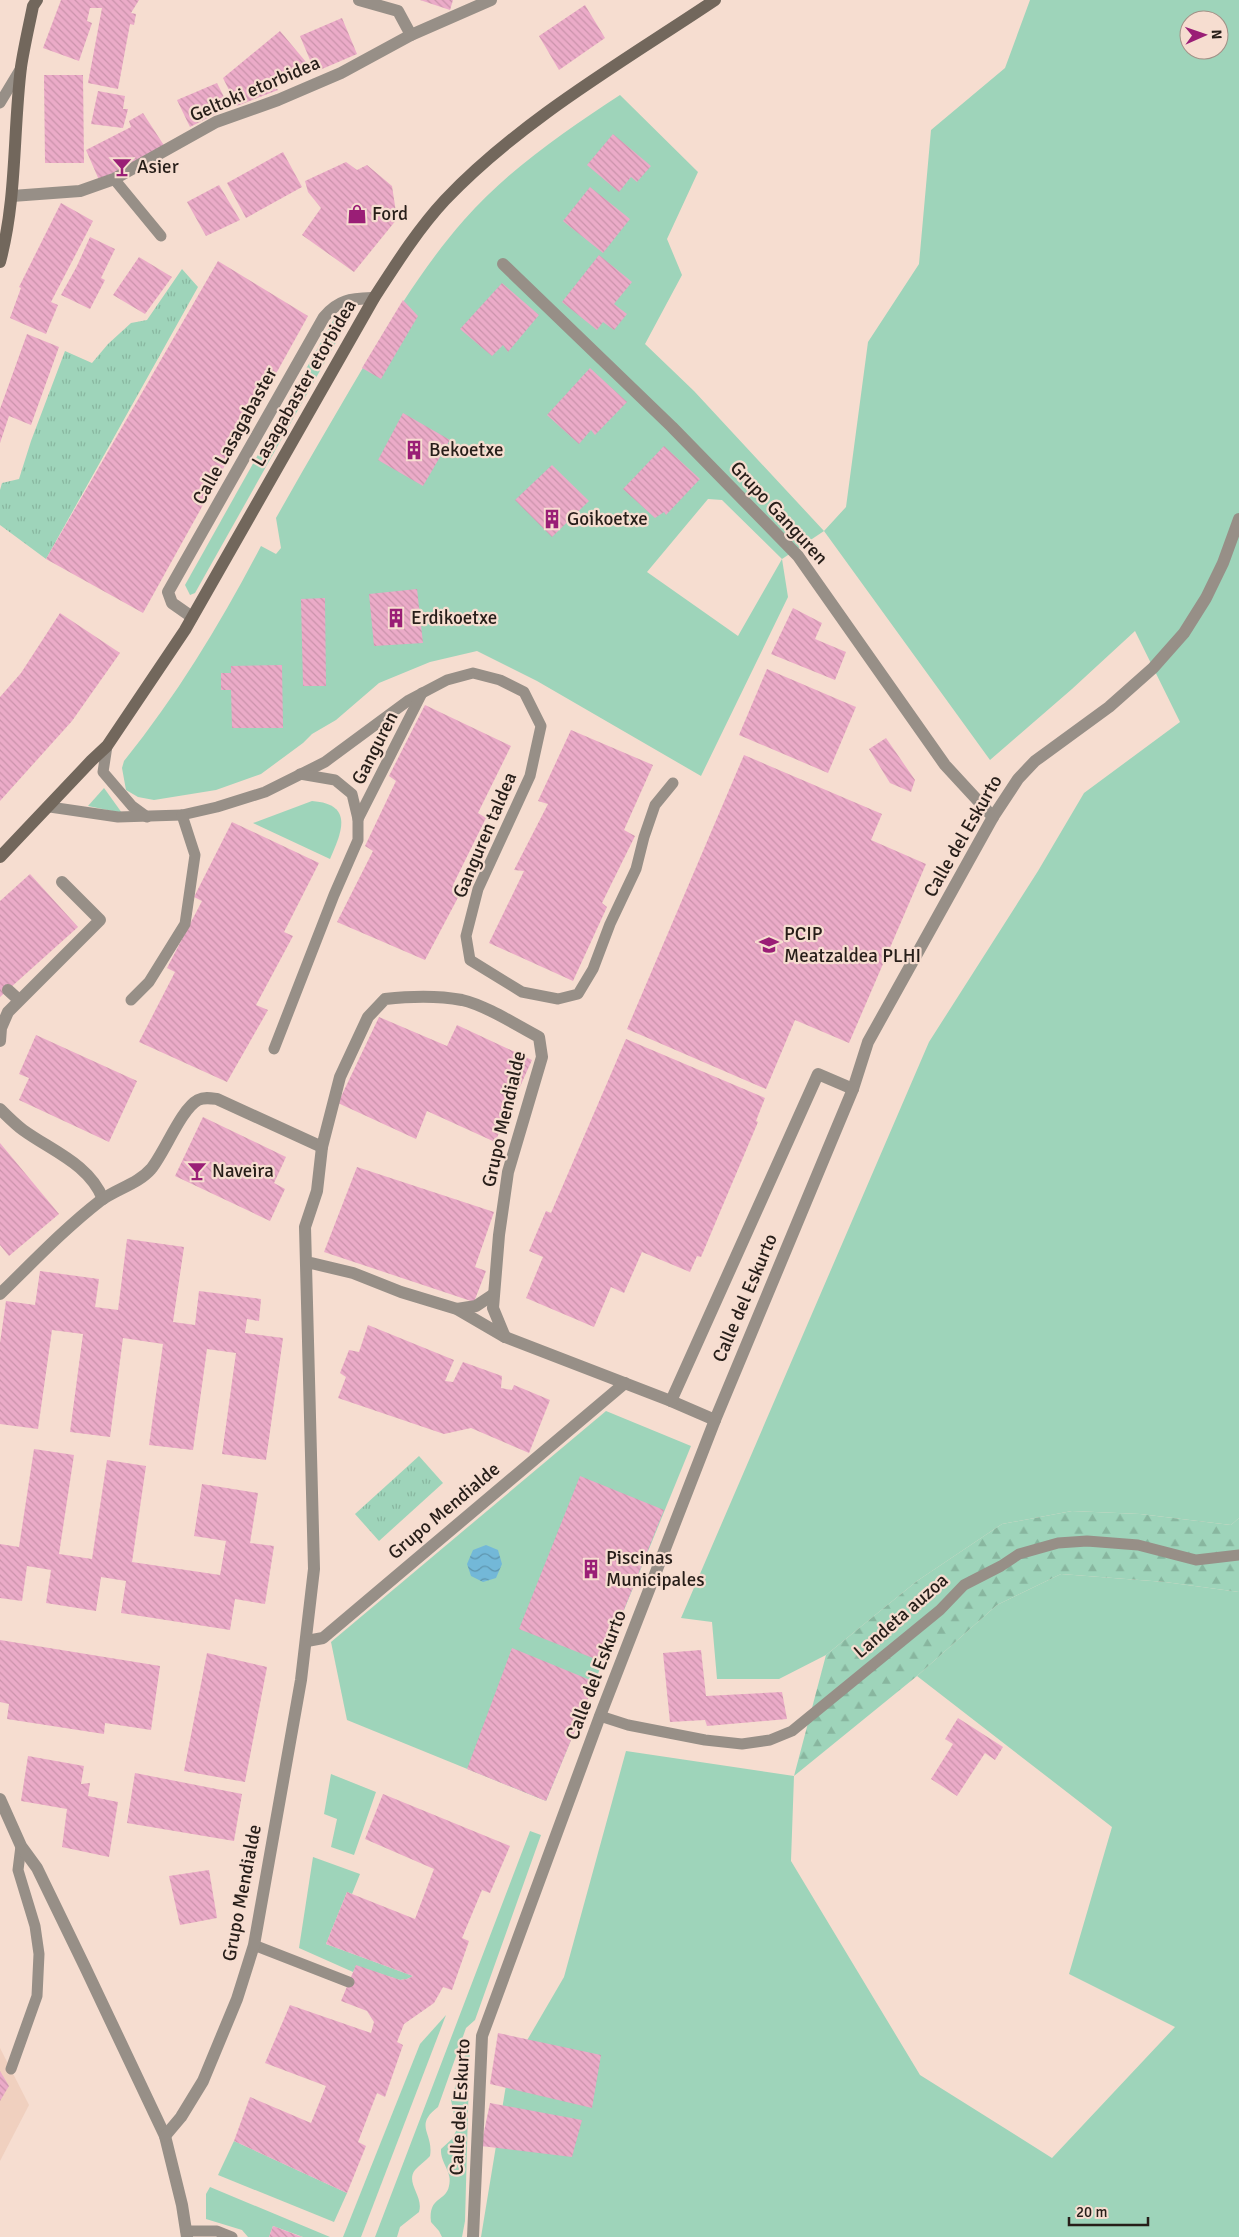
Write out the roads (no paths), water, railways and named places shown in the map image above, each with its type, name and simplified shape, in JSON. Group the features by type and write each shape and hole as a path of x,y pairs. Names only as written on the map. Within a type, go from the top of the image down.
{"street":[{"path":"0,262 7,235 12,196 22,66 34,6 37,0"},
{"path":"359,0 398,11 411,35"},
{"name":"Geltoki etorbidea","path":"12,196 80,191 114,179 216,122 278,100 341,73 411,35 491,0"},
{"name":"Lasagabaster etorbidea","path":"0,856 107,746 192,617 374,298 404,252 444,201 487,159 589,84 715,0"},
{"name":"Grupo Ganguren","path":"503,264 672,427 798,556 945,765 993,817"},
{"name":"Calle Lasagabaster","path":"192,617 172,603 168,592 324,317 333,306 345,301 374,298"},
{"name":"Calle del Eskurto","path":"473,2237 482,2036 600,1716 715,1420 853,1089 868,1042 993,817 1018,778 1035,761 1109,707 1154,668 1184,633 1206,598 1223,563 1239,519"},
{"path":"0,1042 1,1028 8,1012 100,920 62,882"},
{"path":"8,990 19,1000"},
{"name":"Grupo Mendialde","path":"165,2136 181,2117 203,2082 237,1999 254,1945 298,1700 307,1641 314,1569 305,1227 320,1178 322,1147 340,1077 368,1017 385,1000 421,995 464,1000 539,1037 542,1057 508,1172 499,1236 493,1308 505,1337"},
{"name":"Calle del Eskurto","path":"671,1401 818,1074 853,1089"},
{"path":"0,1294 33,1259 70,1225 103,1199 144,1177 161,1156 192,1104 206,1098 217,1099 322,1147"},
{"path":"0,1109 21,1129 85,1172 98,1187 103,1199"},
{"path":"307,1262 353,1273 401,1292 457,1309 505,1337 715,1420"},
{"path":"457,1309 476,1306 494,1294"},
{"name":"Grupo Mendialde","path":"307,1641 323,1638 625,1383"},
{"path":"0,1799 21,1846 36,1868 45,1886 165,2136 186,2234"}],"lane":[{"path":"0,103 22,66"},
{"path":"114,179 160,236"},
{"name":"Ganguren taldea","path":"50,806 118,817 182,815 216,808 265,792 325,762 409,700 447,680 473,673 500,680 524,692 541,726 530,776 478,889 466,936 470,960 522,992 558,998 578,994 593,969 610,924 636,870 644,837 655,805 673,783"},
{"name":"Ganguren","path":"358,819 422,693"},
{"path":"107,746 103,772 132,806 147,817"},
{"path":"274,1049 334,895 358,840 358,819 352,794 335,780 300,774"},
{"path":"131,1000 149,982 185,924 195,855 182,815"},
{"name":"Landeta auzoa","path":"600,1716 628,1725 705,1740 742,1744 770,1740 792,1731 940,1610 964,1585 1001,1566 1019,1554 1058,1543 1087,1541 1138,1546 1196,1560 1239,1555"},
{"path":"11,2069 37,1996 39,1954 35,1926 18,1870 21,1846"},
{"path":"254,1945 349,1982"},
{"path":"186,2234 218,2231 232,2237"}],"water":[{"path":"486,1545 498,1550 502,1564 496,1578 483,1582 471,1576 467,1564 473,1550"}],"place":[{"name":"Asier","path":"122,167"},
{"name":"Ford","path":"357,214"},
{"name":"Bekoetxe","path":"414,450"},
{"name":"Goikoetxe","path":"552,519"},
{"name":"Erdikoetxe","path":"396,618"},
{"name":"PCIP Meatzaldea PLHI","path":"769,945"},
{"name":"Naveira","path":"197,1171"},
{"name":"Piscinas Municipales","path":"591,1569"}]}
